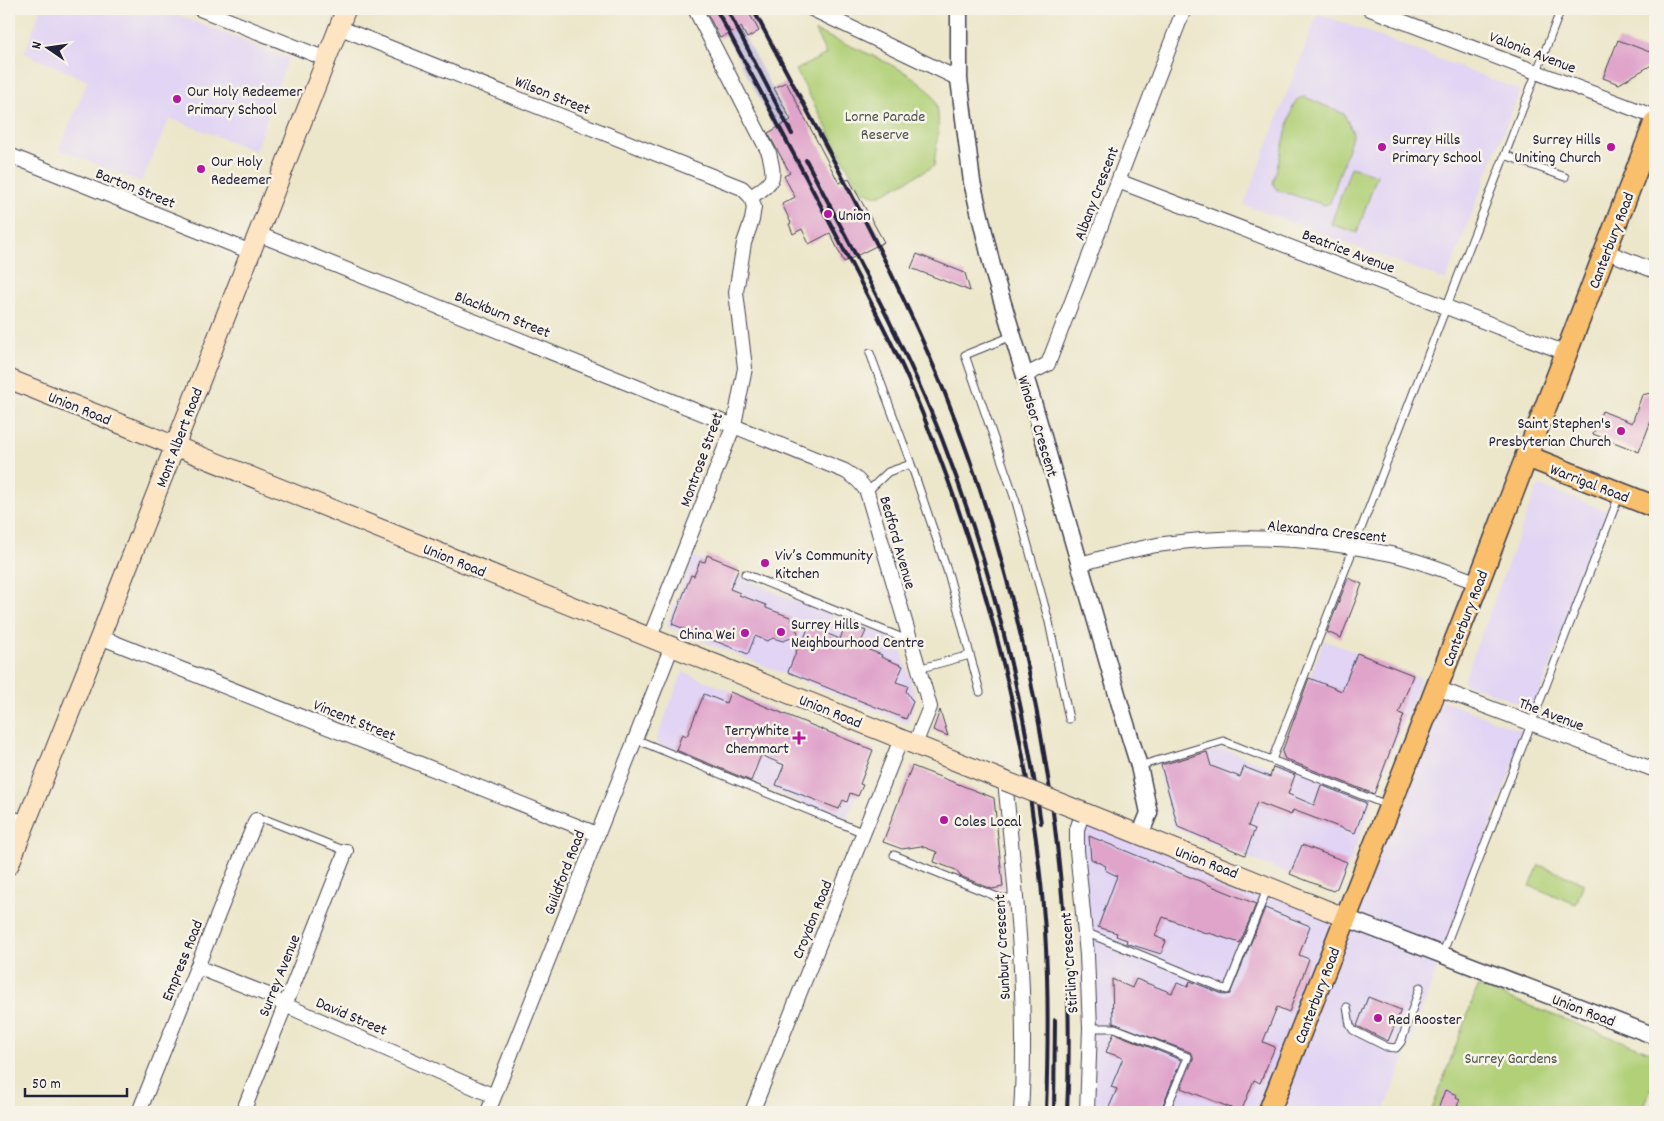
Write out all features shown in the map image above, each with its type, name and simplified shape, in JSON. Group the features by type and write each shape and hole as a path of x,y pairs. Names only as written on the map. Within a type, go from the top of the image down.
{"main road":[{"name":"Mont Albert Road","path":"9,864 17,820 100,637 346,9"},
{"name":"Canterbury Road","path":"1270,1112 1478,583 1655,122"},
{"name":"Union Road","path":"9,379 1346,918"},
{"name":"Warrigal Road","path":"1526,456 1655,507"}],"street":[{"path":"200,9 326,59"},
{"path":"695,9 769,153 773,173 770,184 751,197"},
{"path":"812,9 959,79"},
{"name":"Windsor Crescent","path":"959,9 959,79 972,182 994,274 1139,766 1149,813 1140,835"},
{"name":"Albany Crescent","path":"1024,376 1048,364 1184,9"},
{"name":"Valonia Avenue","path":"1370,9 1655,117"},
{"name":"Wilson Street","path":"338,27 742,188 751,197"},
{"name":"Barton Street","path":"9,155 251,252"},
{"name":"Beatrice Avenue","path":"1118,181 1566,353"},
{"name":"Montrose Street","path":"650,637 734,425 744,368 736,292 744,244 752,220 754,207 751,197"},
{"name":"Blackburn Street","path":"258,234 734,425"},
{"path":"1605,251 1655,271"},
{"name":"Bedford Avenue","path":"734,425 845,471 860,482 866,492 930,707 908,741"},
{"name":"Alexandra Crescent","path":"1080,564 1157,546 1224,539 1295,540 1392,554 1430,565 1478,583"},
{"name":"Vincent Street","path":"100,637 597,834"},
{"name":"Guildford Road","path":"488,1112 672,646"},
{"name":"The Avenue","path":"1436,688 1655,770"},
{"name":"Croydon Road","path":"752,1112 864,833 908,741"},
{"name":"Sunbury Crescent","path":"1005,781 1022,959 1022,1086 1020,1112"},
{"name":"Stirling Crescent","path":"1083,812 1078,829 1077,850 1085,932 1090,1028 1087,1112"},
{"name":"Empress Road","path":"139,1112 256,820"},
{"name":"Surrey Avenue","path":"243,1112 346,851"},
{"name":"Union Road","path":"1346,918 1655,1036"},
{"name":"David Street","path":"197,967 266,994 285,1005 494,1096"}],"lane":[{"path":"1272,760 1561,9"},
{"path":"1505,155 1565,176"},
{"path":"1012,336 965,355 1016,502 1049,622 1069,718"},
{"path":"870,353 911,464 949,576 980,692"},
{"path":"866,492 888,472 911,464"},
{"path":"1442,955 1620,493"},
{"path":"745,574 910,641"},
{"path":"918,669 970,655"},
{"path":"635,739 864,833"},
{"path":"1139,766 1222,741 1390,806"},
{"path":"256,820 267,820 346,851"},
{"path":"894,855 1000,898 1016,898"},
{"path":"1085,932 1227,990 1269,886"},
{"path":"1347,1006 1350,1025 1354,1030 1387,1047 1396,1048 1401,1042 1420,987"},
{"path":"1090,1028 1115,1028 1188,1057 1165,1112"}],"shaded area":[{"name":"Our Holy Redeemer Primary School","path":"41,9 162,9 288,58 255,151 170,118 141,182 59,149 88,81 24,53"},
{"path":"712,9 730,9 826,190 812,198"},
{"name":"Surrey Hills Primary School","path":"1318,13 1520,90 1446,280 1244,205"},
{"path":"1541,486 1608,511 1534,709 1463,682 1536,490"},
{"path":"694,556 788,598 898,639 916,700 908,724 666,626"},
{"path":"1324,640 1421,678 1338,893 1173,828 1158,767 1223,749 1276,768"},
{"path":"683,672 875,750 846,821 655,742"},
{"path":"1433,697 1525,732 1384,1112 1087,1112 1077,850 1083,812 1346,918"}],"green space":[{"name":"Lorne Parade Reserve","path":"815,31 880,59 914,78 927,88 934,98 938,114 934,166 881,195 868,193 857,185 796,70 826,54"},
{"path":"1305,97 1344,114 1353,133 1330,203 1325,205 1277,190 1273,183 1293,106 1295,102"},
{"path":"1351,167 1377,175 1357,233 1331,224"},
{"path":"1539,865 1584,883 1576,904 1530,886"},
{"name":"Surrey Gardens","path":"1478,986 1655,1054 1655,1078 1642,1112 1431,1112"}],"building":[{"path":"705,9 747,9 759,31 747,38 741,27 720,38"},
{"path":"1618,40 1655,54 1655,63 1619,84 1603,78"},
{"path":"786,82 839,183 849,179 884,242 844,262 830,233 809,244 802,229 793,234 789,224 791,223 782,204 795,197 784,176 790,173 768,133 791,120 774,88"},
{"path":"917,254 965,273 970,291 911,268"},
{"name":"Saint Stephen's Presbyterian Church","path":"1655,392 1655,423 1651,421 1639,452 1593,434 1602,411 1632,423 1642,395"},
{"path":"707,555 739,568 730,589 740,593 739,595 766,605 766,608 790,617 799,635 783,641 773,638 767,641 755,636 748,654 672,624 691,575 694,576 700,561 705,562"},
{"path":"1348,578 1362,584 1341,638 1327,632"},
{"path":"846,623 866,631 861,642 870,646 869,650 903,666 896,682 908,686 906,691 913,702 906,719 788,672 801,639 803,641 809,626 840,639"},
{"path":"1357,653 1413,675 1399,713 1404,715 1374,794 1285,759 1282,752 1309,678 1342,691"},
{"path":"730,692 873,750 860,784 863,785 858,796 850,793 847,802 843,800 839,809 776,785 784,765 761,755 751,781 676,750 682,734 687,736 704,694 726,703"},
{"path":"940,710 948,736 933,730"},
{"path":"1207,752 1211,766 1240,777 1244,767 1270,777 1273,767 1295,775 1288,794 1314,805 1321,785 1366,803 1355,833 1293,810 1291,815 1257,802 1248,826 1255,829 1245,855 1178,827 1161,765"},
{"name":"Coles Local","path":"912,766 994,798 1003,887 992,889 960,876 956,870 934,862 937,852 921,846 902,849 883,842"},
{"path":"1089,836 1256,904 1240,943 1208,934 1163,917 1155,936 1166,941 1161,954 1126,943 1127,940 1116,936 1117,933 1098,927 1117,876 1105,870 1106,866 1091,859"},
{"path":"1302,845 1347,862 1337,888 1333,891 1290,874"},
{"path":"1265,908 1310,926 1299,955 1309,959 1289,1012 1277,1007 1263,1042 1275,1047 1260,1083 1254,1080 1241,1112 1181,1088 1193,1059 1190,1052 1113,1023 1112,979 1132,988 1136,979 1172,993 1177,983 1188,987 1190,981 1225,995 1230,994"},
{"path":"1368,997 1401,1010 1388,1041 1357,1026"},
{"path":"1114,1033 1181,1060 1160,1112 1107,1112 1117,1089 1111,1087 1123,1058 1106,1052"},
{"path":"1445,1090 1457,1095 1456,1097 1460,1099 1455,1112 1437,1112"}],"railway":[{"path":"716,9 840,242 908,379 935,445 981,580 1000,649 1016,719 1029,789 1038,859 1045,930 1047,976 1046,1112"},
{"path":"727,9 792,134"},
{"path":"753,9 853,197 901,293 944,391 964,443 998,548 1037,710 1054,820 1067,966 1069,1039 1067,1112"},
{"path":"806,160 878,298 911,368 942,439 959,486 989,580 1014,677 1041,823"},
{"path":"1054,1112 1055,1020"}],"place":[{"name":"Our Holy Redeemer Primary School","path":"177,99"},
{"name":"Surrey Hills Primary School","path":"1382,147"},
{"name":"Surrey Hills Uniting Church","path":"1611,147"},
{"name":"Our Holy Redeemer","path":"201,169"},
{"name":"Union","path":"828,214"},
{"name":"Saint Stephen's Presbyterian Church","path":"1621,431"},
{"name":"Viv’s Community Kitchen","path":"765,563"},
{"name":"Surrey Hills Neighbourhood Centre","path":"781,632"},
{"name":"China Wei","path":"745,633"},
{"name":"TerryWhite Chemmart","path":"799,738"},
{"name":"Coles Local","path":"944,820"},
{"name":"Red Rooster","path":"1378,1018"}]}
